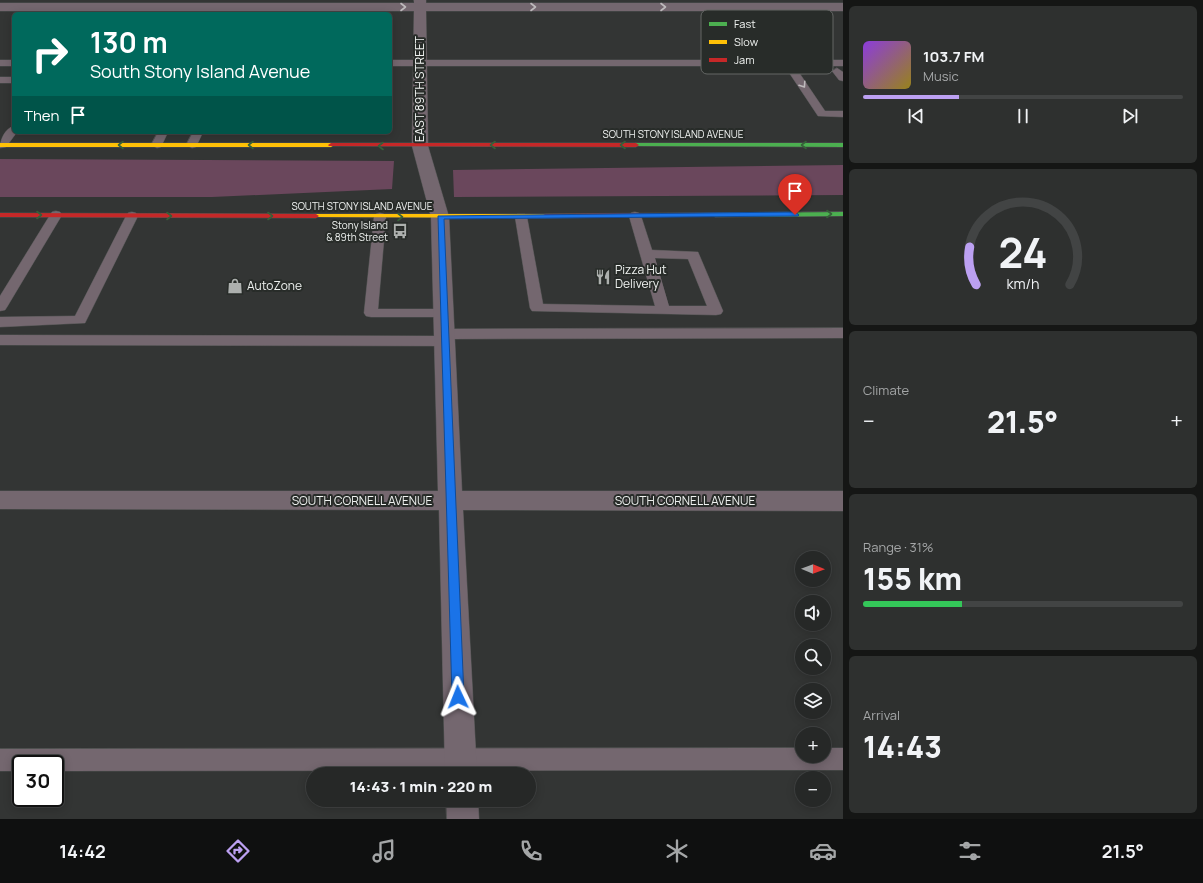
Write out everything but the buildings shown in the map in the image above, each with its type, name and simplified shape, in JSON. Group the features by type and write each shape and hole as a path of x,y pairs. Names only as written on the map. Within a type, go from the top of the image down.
{"highway":[{"name":"SOUTH STONY ISLAND AVENUE","path":"1,145 843,145"},
{"name":"SOUTH STONY ISLAND AVENUE","path":"0,215 521,217 843,214"}],"street":[{"path":"0,7 420,4 843,7"},
{"name":"EAST 89TH STREET","path":"420,4 420,146 440,217 461,767"},
{"name":"SOUTH CORNELL AVENUE","path":"0,500 843,501"},
{"path":"462,807 463,819"}],"lane":[{"path":"0,63 12,63"},
{"path":"392,63 701,68"},
{"path":"795,74 822,114 843,114"},
{"path":"0,80 12,80"},
{"path":"1,145 12,131"},
{"path":"157,145 162,134"},
{"path":"192,145 197,134"},
{"path":"0,307 56,215"},
{"path":"0,322 80,320 132,216"},
{"path":"635,216 663,310"},
{"path":"380,217 371,313 445,330"},
{"path":"521,217 537,308 716,311 693,255 647,254"},
{"path":"0,340 445,330 843,333"},
{"path":"0,760 461,767 843,759"}],"shaded area":[{"path":"0,159 394,161 392,189 212,197 0,197"},
{"path":"843,165 843,195 454,197 453,170"}],"traffic: fast":[{"path":"636,145 843,145"},
{"path":"715,215 843,214"}],"traffic: slow":[{"path":"0,145 331,145"},
{"path":"316,216 545,216"}],"traffic: jam":[{"path":"331,145 636,145"},
{"path":"0,215 316,216"},
{"path":"545,216 715,215"}],"place":[{"name":"Stony Island & 89th Street","path":"400,231"},
{"name":"Pizza Hut Delivery","path":"603,277"},
{"name":"AutoZone","path":"235,286"}],"route":[{"path":"458,697 440,217 795,215"}]}
